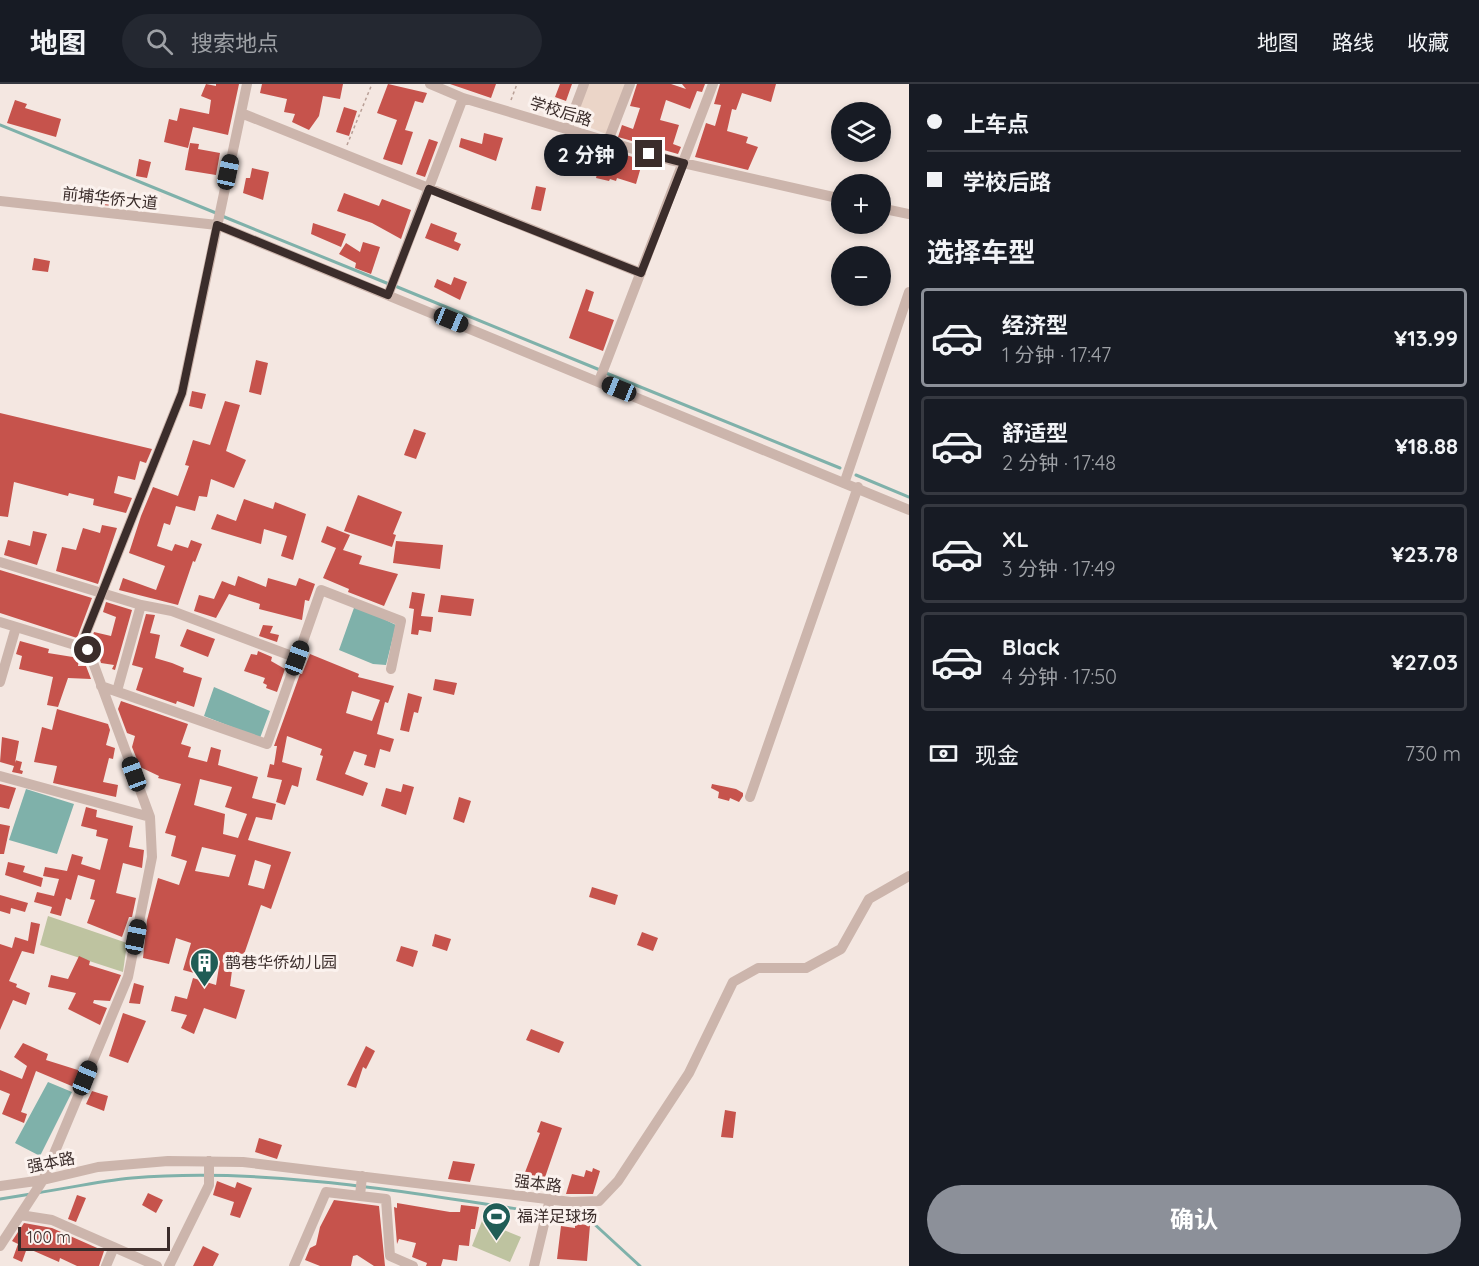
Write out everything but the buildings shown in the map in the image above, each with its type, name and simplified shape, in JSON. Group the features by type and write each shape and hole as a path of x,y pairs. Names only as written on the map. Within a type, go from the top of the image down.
{"street":[{"path":"0,1246 37,1189 128,977 152,857 150,817 84,638 182,393 247,84"},
{"name":"学校后路","path":"430,84 460,92 507,111 684,163 831,196"},
{"path":"567,129 584,84"},
{"path":"608,141 630,84"},
{"path":"601,374 713,84"},
{"path":"390,288 429,189 460,92"},
{"path":"241,114 641,273"},
{"name":"前埔华侨大道","path":"0,201 219,218 601,374 909,510"},
{"path":"891,210 909,214"},
{"path":"844,481 909,292"},
{"path":"750,797 858,487"},
{"path":"0,562 141,605 172,611 297,658"},
{"path":"101,686 267,744 321,590 400,621 391,669"},
{"path":"117,692 141,605"},
{"path":"0,622 88,650"},
{"path":"0,682 16,627"},
{"path":"0,776 150,817"},
{"name":"强本路","path":"0,1186 37,1189 98,1167 168,1161 209,1172 243,1162 361,1187 548,1209 599,1201 618,1181 689,1073 733,982 758,968 806,968 841,949 869,899 909,876"},
{"path":"169,1266 209,1172"},
{"path":"294,1266 327,1192 361,1187 386,1199 390,1256 413,1266"},
{"path":"534,1266 548,1209"},
{"path":"20,1215 52,1220 157,1266"},
{"path":"106,1266 114,1247"}],"path":[{"path":"343,154 372,84"},
{"path":"507,111 517,84"}],"green space":[{"path":"48,916 127,943 123,972 40,945"},
{"name":"福洋足球场","path":"482,1221 521,1237 510,1262 472,1246"}],"shaded area":[{"path":"589,84 627,84 606,134 574,121"}],"water":[{"path":"355,605 396,625 386,665 373,664 339,650"},
{"path":"214,687 270,711 260,738 204,716"},
{"path":"26,789 74,804 57,854 9,840"},
{"path":"48,1082 72,1092 40,1156 15,1143"}],"waterway":[{"path":"0,125 216,213"},
{"path":"222,216 389,284"},
{"path":"395,286 600,370"},
{"path":"606,373 840,468"},
{"path":"856,475 909,497"},
{"path":"37,1193 132,1178 183,1175 234,1176 390,1190 543,1213"},
{"path":"0,1199 31,1194"},
{"path":"550,1214 591,1221 640,1266"}],"place":[{"name":"鹊巷华侨幼儿园","path":"204,988"},
{"name":"福洋足球场","path":"496,1242"}],"route":[{"path":"88,650 84,638 182,393 217,225 388,295 429,189 641,273 684,163 649,154"}]}
